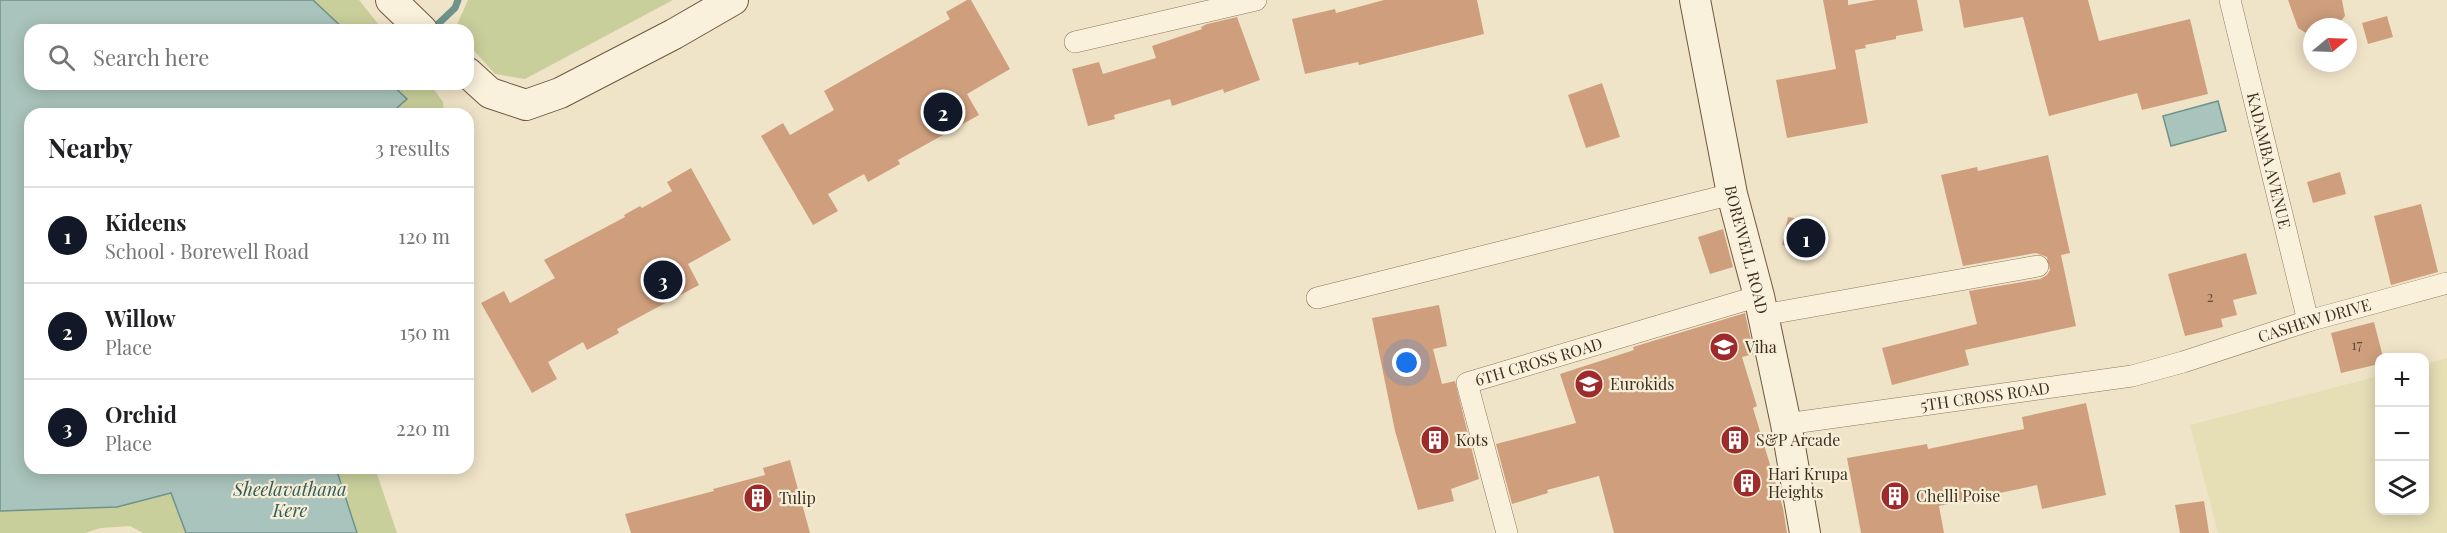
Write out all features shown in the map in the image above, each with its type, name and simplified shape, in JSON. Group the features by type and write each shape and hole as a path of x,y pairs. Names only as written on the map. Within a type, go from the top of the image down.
{"street":[{"path":"391,0 416,24"},
{"path":"474,78 490,93 526,105 560,93 674,34 733,0"},
{"path":"1075,42 1256,0"},
{"name":"BOREWELL ROAD","path":"1695,0 1732,194 1761,305 1786,424 1805,533"},
{"name":"KADAMBA AVENUE","path":"2230,0 2308,321"},
{"path":"1317,298 1732,194"},
{"path":"1761,305 2038,266"},
{"name":"CASHEW DRIVE","path":"2183,362 2308,321 2447,283"},
{"name":"6TH CROSS ROAD","path":"1507,533 1467,383 1761,305"},
{"name":"5TH CROSS ROAD","path":"1786,424 2132,376 2183,362"}],"shaded area":[{"path":"2447,358 2447,533 2218,533 2190,425 2375,377 2375,515 2429,515 2429,363"}],"green space":[{"name":"Sheelavathana Kere","path":"0,0 359,0 378,24 24,24 24,90 434,90 443,102 444,108 24,108 24,474 377,474 397,533 143,533 130,526 101,528 85,533 0,533"},
{"path":"468,0 673,0 525,79 495,74 474,51 474,24 457,24"}],"water":[{"name":"Sheelavathana Kere","path":"0,0 313,0 339,24 24,24 24,90 397,90 407,99 397,108 24,108 24,474 338,474 357,533 186,533 171,493 117,507 0,511"},
{"path":"2218,101 2226,131 2171,146 2163,116"}],"building":[{"path":"971,0 1010,69 967,94 979,115 898,160 900,164 868,182 864,174 828,194 838,211 813,225 761,136 783,123 790,135 834,110 824,91 950,19 946,12"},
{"path":"1384,0 1477,0 1484,34 1359,65 1358,62 1305,74 1292,19 1335,9 1336,13"},
{"path":"1823,0 1848,0 1848,5 1876,0 1917,0 1923,31 1896,36 1896,39 1865,45 1866,48 1855,50 1868,123 1787,138 1776,80 1836,69"},
{"path":"1959,0 2088,0 2099,41 2190,19 2208,94 2142,110 2137,93 2049,116 2023,17 1964,28"},
{"path":"2288,0 2342,0 2343,18 2303,18 2303,31 2298,28"},
{"path":"2387,16 2393,37 2368,44 2362,23"},
{"path":"1237,17 1260,80 1224,93 1223,89 1172,106 1170,99 1114,115 1115,119 1088,126 1072,69 1099,62 1103,74 1156,58 1152,46 1202,29 1201,27 1207,24"},
{"path":"1602,83 1620,137 1586,148 1568,95"},
{"path":"2048,155 2070,253 2061,255 2076,326 1965,350 1969,365 1892,385 1882,348 1977,324 1969,291 2040,279 2050,270 2047,257 2036,253 1963,266 1941,175 1977,167 1978,171"},
{"path":"691,168 731,240 688,264 699,285 617,329 619,333 587,350 583,342 548,362 557,379 532,393 481,303 504,291 510,303 555,278 544,260 625,217 624,215 640,206 642,208 672,191 667,182"},
{"path":"2340,172 2346,194 2313,203 2307,182"},
{"path":"2421,204 2438,272 2391,285 2374,216"},
{"path":"1788,217 1821,224 1816,252 1782,245"},
{"path":"1723,229 1733,267 1710,274 1698,237"},
{"path":"2246,253 2257,294 2233,300 2237,315 2221,319 2223,327 2185,336 2168,274"},
{"path":"1439,305 1447,346 1433,349 1442,384 1455,381 1479,479 1451,489 1454,501 1418,510 1395,431 1372,318"},
{"path":"1745,313 1754,354 1742,357 1757,406 1753,408 1783,508 1787,533 1614,533 1599,476 1547,490 1548,493 1512,504 1496,444 1576,423 1560,374 1634,350 1633,347"},
{"path":"2374,322 2382,353 2375,353 2375,365 2341,373 2331,333"},
{"path":"2086,403 2106,495 2042,509 2037,485 1939,506 1944,533 1861,533 1847,458 1927,444 1928,449 2024,429 2022,417"},
{"name":"Tulip","path":"790,460 810,533 631,533 625,514 765,475 763,468"},
{"path":"2204,501 2209,533 2180,533 2175,505"}],"waterway":[{"path":"438,24 455,8 458,0"}],"place":[{"name":"Willow","path":"943,112"},
{"name":"Kideens","path":"1806,238"},
{"name":"Orchid","path":"663,280"},
{"name":"Viha","path":"1724,347"},
{"name":"Eurokids","path":"1589,384"},
{"name":"Kots","path":"1435,440"},
{"name":"S&P Arcade","path":"1735,440"},
{"name":"Hari Krupa Heights","path":"1747,483"},
{"name":"Chelli Poise","path":"1895,496"},
{"name":"Tulip","path":"758,498"}]}
